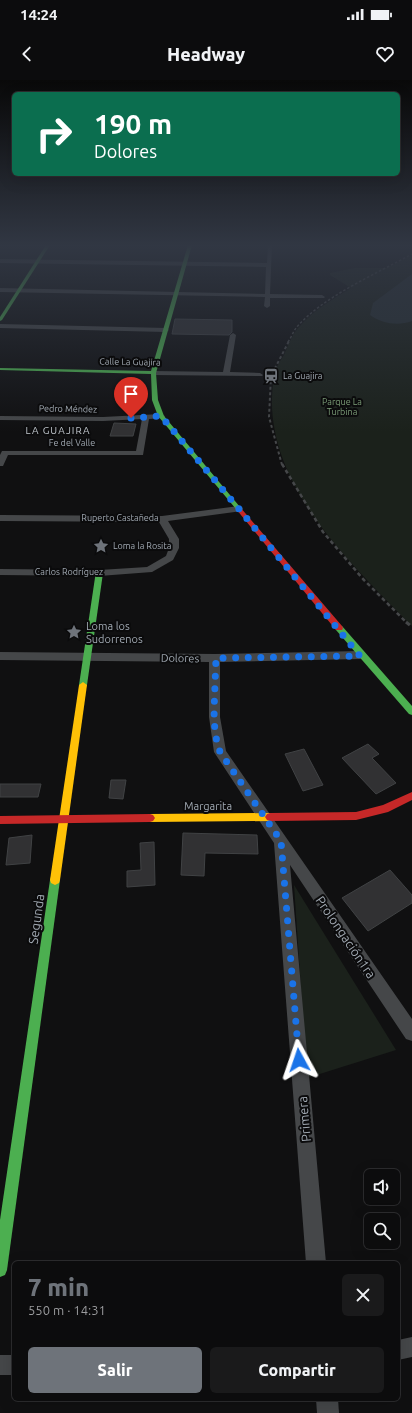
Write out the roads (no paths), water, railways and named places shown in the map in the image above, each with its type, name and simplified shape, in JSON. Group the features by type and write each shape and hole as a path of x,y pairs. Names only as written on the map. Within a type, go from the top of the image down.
{"main road":[{"path":"0,320 9,307"},
{"path":"173,307 153,373 152,394 155,406 161,416 360,656 412,712"},
{"name":"Calle La Guajira","path":"0,369 153,373"},
{"name":"Segunda","path":"0,1270 99,573"},
{"name":"Margarita","path":"0,820 266,818 373,814 412,796"}],"street":[{"path":"0,326 166,330"},
{"path":"226,374 233,335"},
{"name":"Calle La Guajira","path":"153,373 260,375"},
{"name":"Pedro Méndez","path":"0,418 102,419 161,416"},
{"name":"Fe del Valle","path":"0,464 5,453 140,453 146,417"},
{"name":"Ruperto Castañeda","path":"0,518 162,519 239,509"},
{"name":"Carlos Rodríguez","path":"0,572 99,573 149,570 170,558 174,548 174,539 162,519"},
{"name":"Dolores","path":"0,656 216,658 360,656"},
{"name":"Primera","path":"216,658 214,711 215,734 220,752 281,841 316,1261"},
{"name":"Prolongación1ra","path":"281,841 412,1033"},
{"path":"400,1350 412,1347"},
{"path":"0,1365 12,1365"},
{"path":"327,1401 328,1413"}],"railway":[{"path":"288,342 296,328 319,307"},
{"path":"282,465 269,417 271,376 289,341"},
{"path":"282,464 323,532 363,579 406,622"},
{"path":"406,622 412,627"}],"place":[{"name":"La Guajira","path":"271,376"},
{"name":"Loma la Rosita","path":"101,546"},
{"name":"Loma los Sudorrenos","path":"74,632"}],"district":[{"name":"LA GUAJIRA","path":"58,430"}],"park label":[{"name":"Parque La Turbina","path":"342,408"}]}
